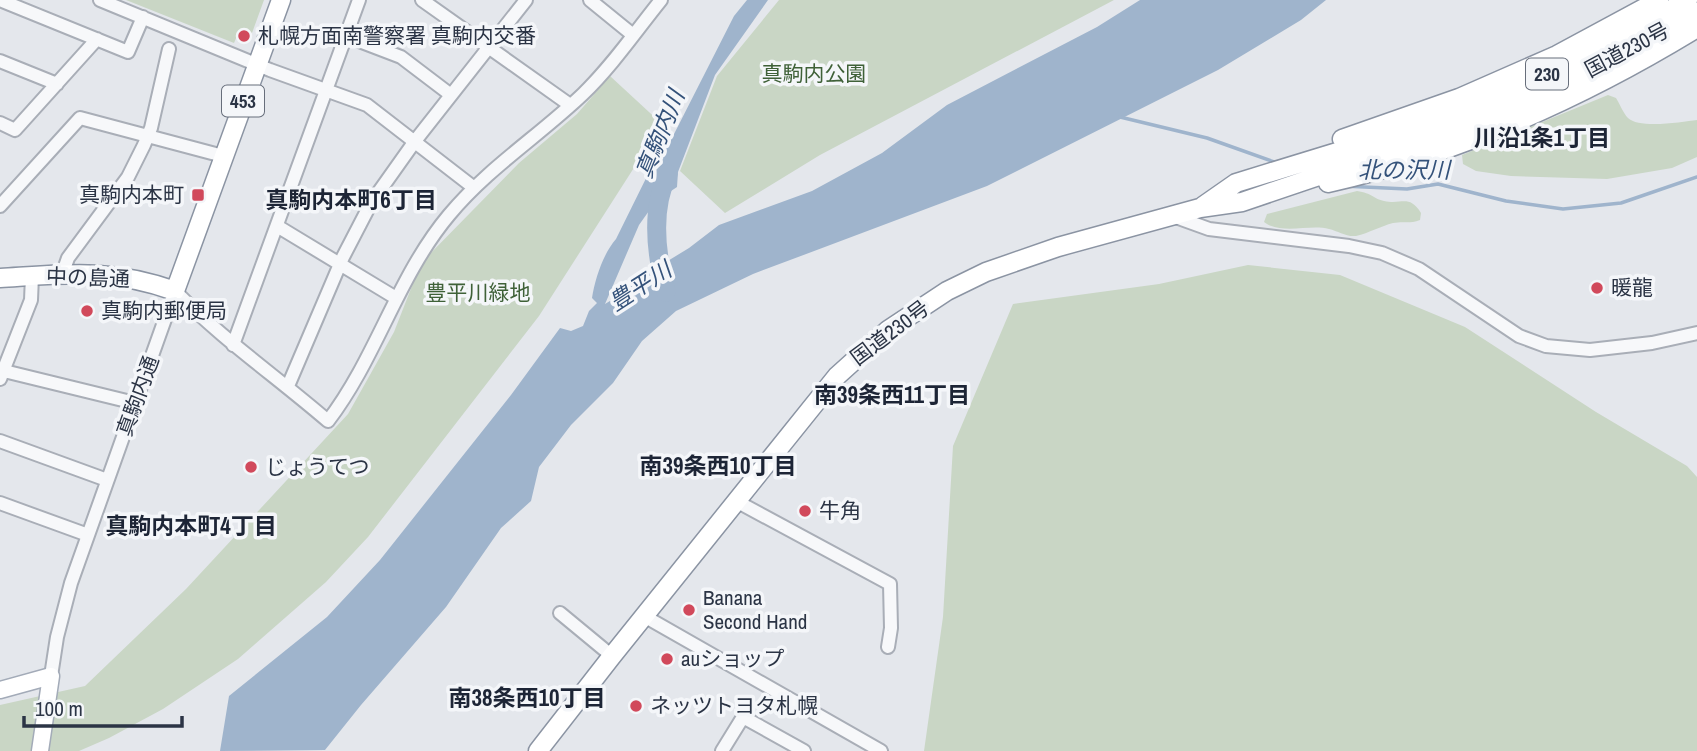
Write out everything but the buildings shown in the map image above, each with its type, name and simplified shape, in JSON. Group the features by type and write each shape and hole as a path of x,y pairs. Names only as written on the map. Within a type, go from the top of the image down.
{"highway":[{"name":"真駒内通","path":"174,291 281,0"},
{"path":"1257,176 1270,166 1459,98 1533,66 1659,0"},
{"name":"国道230号","path":"1200,208 1236,183 1399,133 1456,113 1539,78 1688,0"},
{"name":"国道230号","path":"538,751 844,369 876,339 928,303 967,281 1004,265 1173,215 1298,187 1425,140 1560,85 1697,12"},
{"name":"230","path":"1298,187 1370,173 1504,125 1590,87 1697,28"},
{"name":"中の島通","path":"0,278 97,274 126,276 174,291"}],"main road":[{"path":"0,690 51,676 40,751"}],"street":[{"path":"0,0 128,52 143,17"},
{"path":"101,0 257,64 367,105 473,187"},
{"path":"233,345 359,0"},
{"path":"422,0 570,106"},
{"path":"288,386 340,265 371,203 415,141 526,0"},
{"path":"590,0 633,35"},
{"path":"174,291 233,345 288,386 328,421 362,371 417,260 447,217 473,187 585,92 661,0"},
{"path":"346,36 401,57 451,95"},
{"path":"0,123 15,130 97,39"},
{"path":"62,275 68,258 128,177 147,137 169,49"},
{"path":"0,61 57,84"},
{"path":"0,206 80,118 223,156"},
{"path":"1173,215 1209,229 1349,246 1382,253 1419,270 1519,336 1546,346 1590,350 1652,343 1697,333"},
{"path":"277,226 396,298"},
{"path":"32,276 33,293 2,375 135,402"},
{"name":"真駒内通","path":"51,676 62,614 174,291"},
{"path":"0,441 107,480"},
{"path":"736,501 890,584 891,628 888,647"},
{"path":"0,503 88,535"},
{"path":"560,613 612,656"},
{"path":"644,616 881,751"},
{"path":"722,751 743,717 804,751"}],"green space":[{"path":"126,0 264,0 252,33 240,29 234,43"},
{"name":"真駒内公園","path":"779,0 1114,0 820,155 725,213 680,171 717,76"},
{"name":"豊平川緑地","path":"610,76 662,124 539,316 368,537 326,582 238,659 163,709 79,751 0,751 0,705 85,686 186,589 348,414 394,332 421,263 519,163 577,114"},
{"path":"1608,95 1616,98 1628,118 1641,123 1697,120 1697,157 1672,168 1607,179 1511,176 1476,171 1463,164 1462,155"},
{"path":"1357,191 1384,201 1409,202 1421,213 1420,220 1393,223 1352,236 1321,228 1279,228 1264,222 1267,214"},
{"path":"1248,265 1340,275 1465,327 1596,412 1687,466 1697,477 1697,751 924,751 943,617 953,446 1013,304 1159,284"}],"water":[{"name":"豊平川","path":"747,0 768,0 715,75 678,172 677,187 656,201 639,225 605,304 719,225 812,191 882,153 947,105 1097,27 1140,0 1326,0 1301,20 1218,70 987,186 753,274 676,311 642,341 613,383 571,425 539,467 531,501 501,528 446,607 325,750 220,751 229,696 327,617 380,560 511,395 560,328 571,331 583,326 589,311 597,303 592,298 593,291 607,252 659,152 672,138 734,16"}],"waterway":[{"name":"北の沢川","path":"1120,117 1207,138 1277,163"},
{"name":"真駒内川","path":"666,292 656,232 659,202 668,174"},
{"name":"北の沢川","path":"1343,186 1407,189 1438,184 1506,201 1563,209 1621,203 1697,177"}],"place":[{"name":"札幌方面南警察署 真駒内交番","path":"244,36"},
{"name":"真駒内本町","path":"198,195"},
{"name":"暖龍","path":"1597,288"},
{"name":"真駒内郵便局","path":"87,311"},
{"name":"じょうてつ","path":"251,467"},
{"name":"牛角","path":"805,511"},
{"name":"Banana Second Hand","path":"689,610"},
{"name":"auショップ","path":"667,659"},
{"name":"ネッツトヨタ札幌","path":"636,706"}],"district":[{"name":"川沿1条1丁目","path":"1542,138"},
{"name":"真駒内本町6丁目","path":"351,200"},
{"name":"南39条西11丁目","path":"892,395"},
{"name":"南39条西10丁目","path":"718,466"},
{"name":"真駒内本町4丁目","path":"191,526"},
{"name":"南38条西10丁目","path":"527,698"}]}
